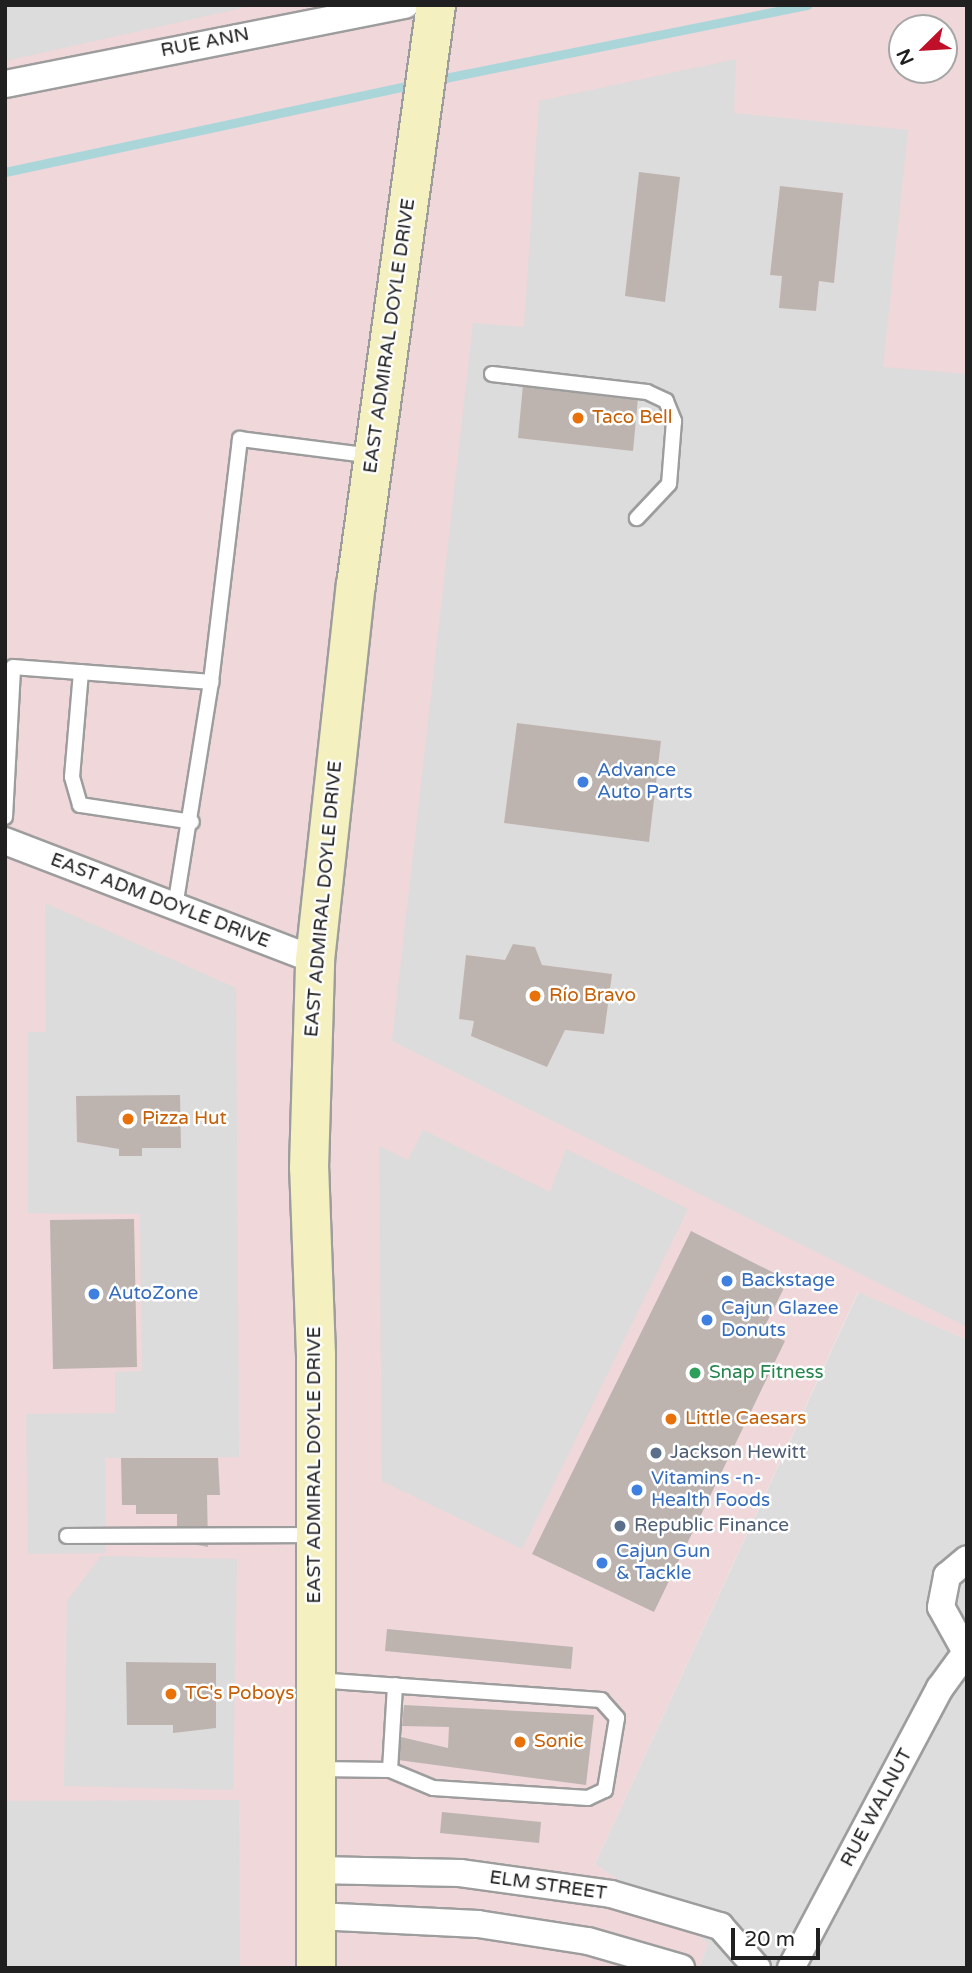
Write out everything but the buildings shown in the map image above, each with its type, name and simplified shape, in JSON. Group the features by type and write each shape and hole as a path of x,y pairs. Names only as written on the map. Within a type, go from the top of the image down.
{"main road":[{"name":"EAST ADMIRAL DOYLE DRIVE","path":"316,1968 316,1535 309,1168 315,960 374,456 420,126 424,13"}],"street":[{"name":"RUE ANN","path":"5,84 424,13"},
{"name":"EAST ADM DOYLE DRIVE","path":"5,841 315,960"},
{"path":"966,1652 941,1608 947,1576 967,1559"},
{"name":"RUE WALNUT","path":"791,1968 940,1688 966,1652"},
{"name":"ELM STREET","path":"316,1870 460,1873 611,1894 720,1926 757,1968"},
{"path":"316,1916 478,1924 588,1941 681,1968"}],"lane":[{"path":"492,374 647,392 666,401 674,421 669,484 637,518"},
{"path":"175,906 192,822 240,439 374,456"},
{"path":"5,817 13,667 211,682"},
{"path":"81,672 72,777 80,805 192,822"},
{"path":"68,1536 316,1535"},
{"path":"316,1680 601,1700 617,1718 605,1790 588,1798 433,1788 390,1770 316,1769"},
{"path":"390,1770 395,1685"}],"shaded area":[{"path":"5,5 967,5 967,1340 858,1292 595,1864 708,1943 699,1968 336,1968 316,1014 316,1968 5,1968"},
{"path":"5,5 256,5 5,61"},
{"path":"736,59 734,113 908,130 883,367 967,374 967,1327 392,1041 473,323 524,327 539,101","holes":["639,173 664,301 625,296","780,186 843,193 834,282 819,281 816,311 779,307 782,276 770,274","523,386 637,398 632,451","517,723 661,741 649,841 504,823","514,945 535,947 542,965 612,974 604,1034 565,1030 547,1067 471,1036 474,1021 459,1019 466,955 505,960"]},
{"path":"45,903 236,988 239,1457 105,1458 106,1553 28,1554 26,1414 115,1413 115,1372 142,1371 140,1214 28,1213 28,1032 46,1032","holes":["76,1096 180,1148 142,1148 142,1156 120,1156 119,1149 77,1142"]},
{"path":"423,1130 550,1192 566,1149 688,1209 522,1549 382,1481 379,1146 408,1160"},
{"path":"859,1291 967,1340 967,1968 699,1968 708,1943 595,1864"},
{"path":"101,1556 237,1559 233,1790 64,1786 67,1601"},
{"path":"239,1800 240,1968 5,1968 5,1801"}],"waterway":[{"path":"435,80 808,5"},
{"path":"5,172 414,84"}],"place":[{"name":"Taco Bell","path":"578,418"},
{"name":"Advance Auto Parts","path":"583,782"},
{"name":"Río Bravo","path":"535,996"},
{"name":"Pizza Hut","path":"128,1119"},
{"name":"Backstage","path":"727,1281"},
{"name":"AutoZone","path":"94,1294"},
{"name":"Cajun Glazee Donuts","path":"707,1320"},
{"name":"Snap Fitness","path":"695,1373"},
{"name":"Little Caesars","path":"671,1419"},
{"name":"Jackson Hewitt","path":"656,1453"},
{"name":"Vitamins -n- Health Foods","path":"637,1490"},
{"name":"Republic Finance","path":"620,1526"},
{"name":"Cajun Gun & Tackle","path":"602,1563"},
{"name":"TC's Poboys","path":"171,1694"},
{"name":"Sonic","path":"520,1742"}]}
